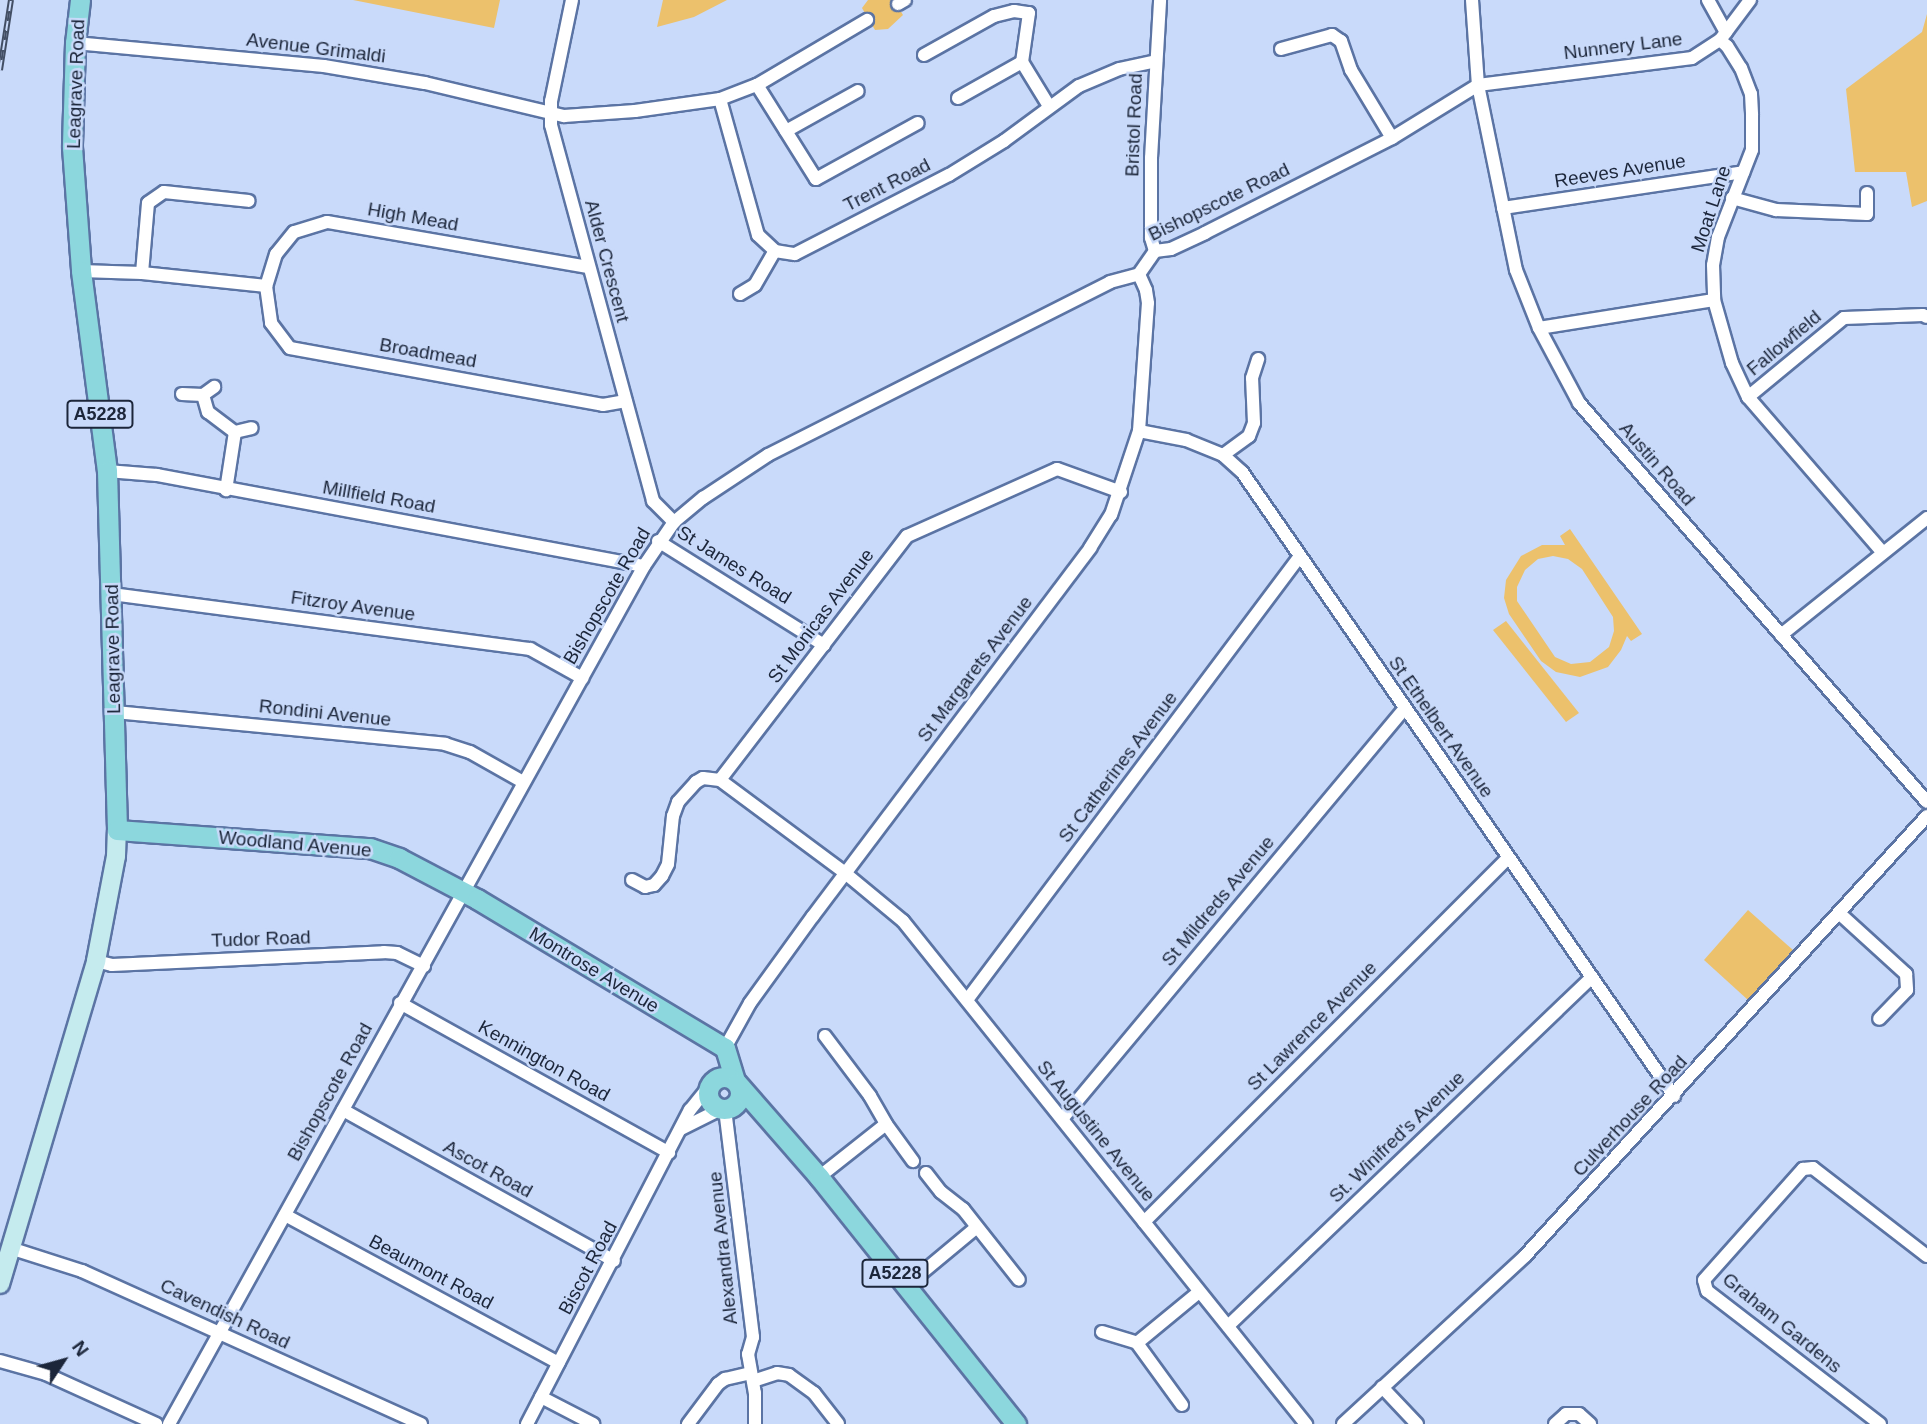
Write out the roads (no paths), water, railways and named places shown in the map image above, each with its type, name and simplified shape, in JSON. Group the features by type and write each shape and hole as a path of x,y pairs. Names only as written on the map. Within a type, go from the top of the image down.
{"main road":[{"name":"Leagrave Road","path":"0,1284 96,961 116,856 115,712 107,471 80,271 72,147 75,43 80,0"},
{"name":"Woodland Avenue","path":"117,830 370,848 399,858 464,892"},
{"name":"Montrose Avenue","path":"464,892 725,1048"},
{"path":"725,1048 739,1098 725,1109"},
{"path":"725,1048 709,1086 710,1102 725,1109 774,1122"},
{"path":"709,1086 724,1076 736,1082"},
{"name":"A5228","path":"736,1082 774,1122 1016,1424"}],"street":[{"name":"Alder Crescent","path":"572,0 550,113 653,501 674,522"},
{"name":"Bristol Road","path":"1155,251 1151,238 1151,172 1160,0"},
{"name":"Austin Road","path":"1472,0 1478,85 1516,270 1539,328 1579,403 1927,802"},
{"name":"Moat Lane","path":"1708,0 1751,94 1752,150 1718,237 1713,265 1714,300 1732,363 1748,397 1883,553"},
{"name":"Nunnery Lane","path":"1478,85 1692,58 1723,36 1749,0"},
{"path":"924,55 994,16 1014,11 1035,13 1022,62 958,99"},
{"name":"Avenue Grimaldi","path":"75,43 324,66 425,83 564,116 597,115 720,99 757,85 867,20"},
{"path":"1281,49 1332,35 1341,41 1351,70 1392,138"},
{"name":"Trent Road","path":"775,251 795,254 949,175 1004,141 1079,86 1119,69 1156,61"},
{"path":"1022,62 1049,106"},
{"path":"757,85 816,179 918,123"},
{"name":"Bishopscote Road","path":"169,1424 523,782 658,541 674,522 703,498 768,455 1110,282 1139,274 1155,251 1182,244 1392,138 1478,85"},
{"path":"786,131 858,91"},
{"path":"720,99 758,235 775,251 755,285 740,295"},
{"name":"Reeves Avenue","path":"1503,208 1743,172"},
{"path":"142,273 148,203 164,192 249,201"},
{"path":"1732,198 1776,210 1867,214 1867,193"},
{"name":"High Mead","path":"266,286 276,254 294,232 327,222 589,267"},
{"path":"80,271 142,273 266,286"},
{"name":"St Margarets Avenue","path":"725,1048 750,1003 1090,548 1121,492 1139,430 1148,303 1139,274"},
{"name":"Broadmead","path":"266,286 271,323 290,348 603,405 626,401"},
{"path":"1539,328 1714,300"},
{"name":"Fallowfield","path":"1748,397 1844,318 1927,317"},
{"path":"1223,456 1249,436 1254,423 1252,378 1258,359"},
{"path":"182,394 203,395 214,387"},
{"path":"203,395 208,412 235,432 252,428"},
{"name":"St Ethelbert Avenue","path":"1139,430 1186,440 1223,456 1242,472 1674,1096"},
{"path":"226,490 235,432"},
{"name":"St Monicas Avenue","path":"720,780 907,536 1057,469 1121,492"},
{"name":"Millfield Road","path":"107,471 157,475 644,566"},
{"path":"1781,635 1927,518"},
{"name":"St James Road","path":"658,541 824,645"},
{"name":"St Catherines Avenue","path":"967,1000 1300,556"},
{"name":"Fitzroy Avenue","path":"112,594 530,649 582,678"},
{"name":"St Mildreds Avenue","path":"1062,1119 1405,708"},
{"name":"Rondini Avenue","path":"115,712 445,744 470,751 523,782"},
{"path":"632,880 645,887 654,885 662,876 668,864 673,816 678,802 703,778 720,780 845,873"},
{"name":"Culverhouse Road","path":"1343,1424 1525,1256 1927,816"},
{"name":"St Lawrence Avenue","path":"1144,1222 1508,858"},
{"name":"St Augustine Avenue","path":"845,873 903,921 1306,1424"},
{"path":"1839,914 1906,974 1907,990 1879,1019"},
{"name":"Tudor Road","path":"96,961 112,965 384,952 397,953 424,965"},
{"name":"St. Winifred's Avenue","path":"1228,1326 1592,977"},
{"name":"Kennington Road","path":"400,1003 669,1153"},
{"path":"825,1036 914,1161"},
{"name":"Biscot Road","path":"527,1424 614,1261 690,1110 709,1086"},
{"path":"680,1130 725,1109"},
{"name":"Alexandra Avenue","path":"725,1109 753,1337 748,1354 755,1424"},
{"name":"Ascot Road","path":"343,1110 614,1261"},
{"path":"819,1177 886,1124"},
{"name":"Graham Gardens","path":"1880,1424 1707,1291 1704,1280 1804,1169 1812,1168 1927,1255"},
{"path":"926,1173 941,1192 963,1209 1019,1279"},
{"name":"Beaumont Road","path":"285,1215 559,1363"},
{"path":"906,1286 977,1227"},
{"name":"Cavendish Road","path":"10,1248 82,1271 421,1424"},
{"path":"1137,1343 1199,1292"},
{"path":"1102,1332 1137,1343 1182,1405"},
{"path":"0,1361 46,1374 156,1424"},
{"path":"688,1424 718,1384 725,1379 777,1373 789,1375 814,1393 838,1424"},
{"path":"1382,1387 1417,1424"},
{"path":"541,1396 593,1424"},
{"path":"1555,1424 1566,1414 1579,1414 1590,1424"}],"railway":[{"path":"0,70 11,0"}]}
